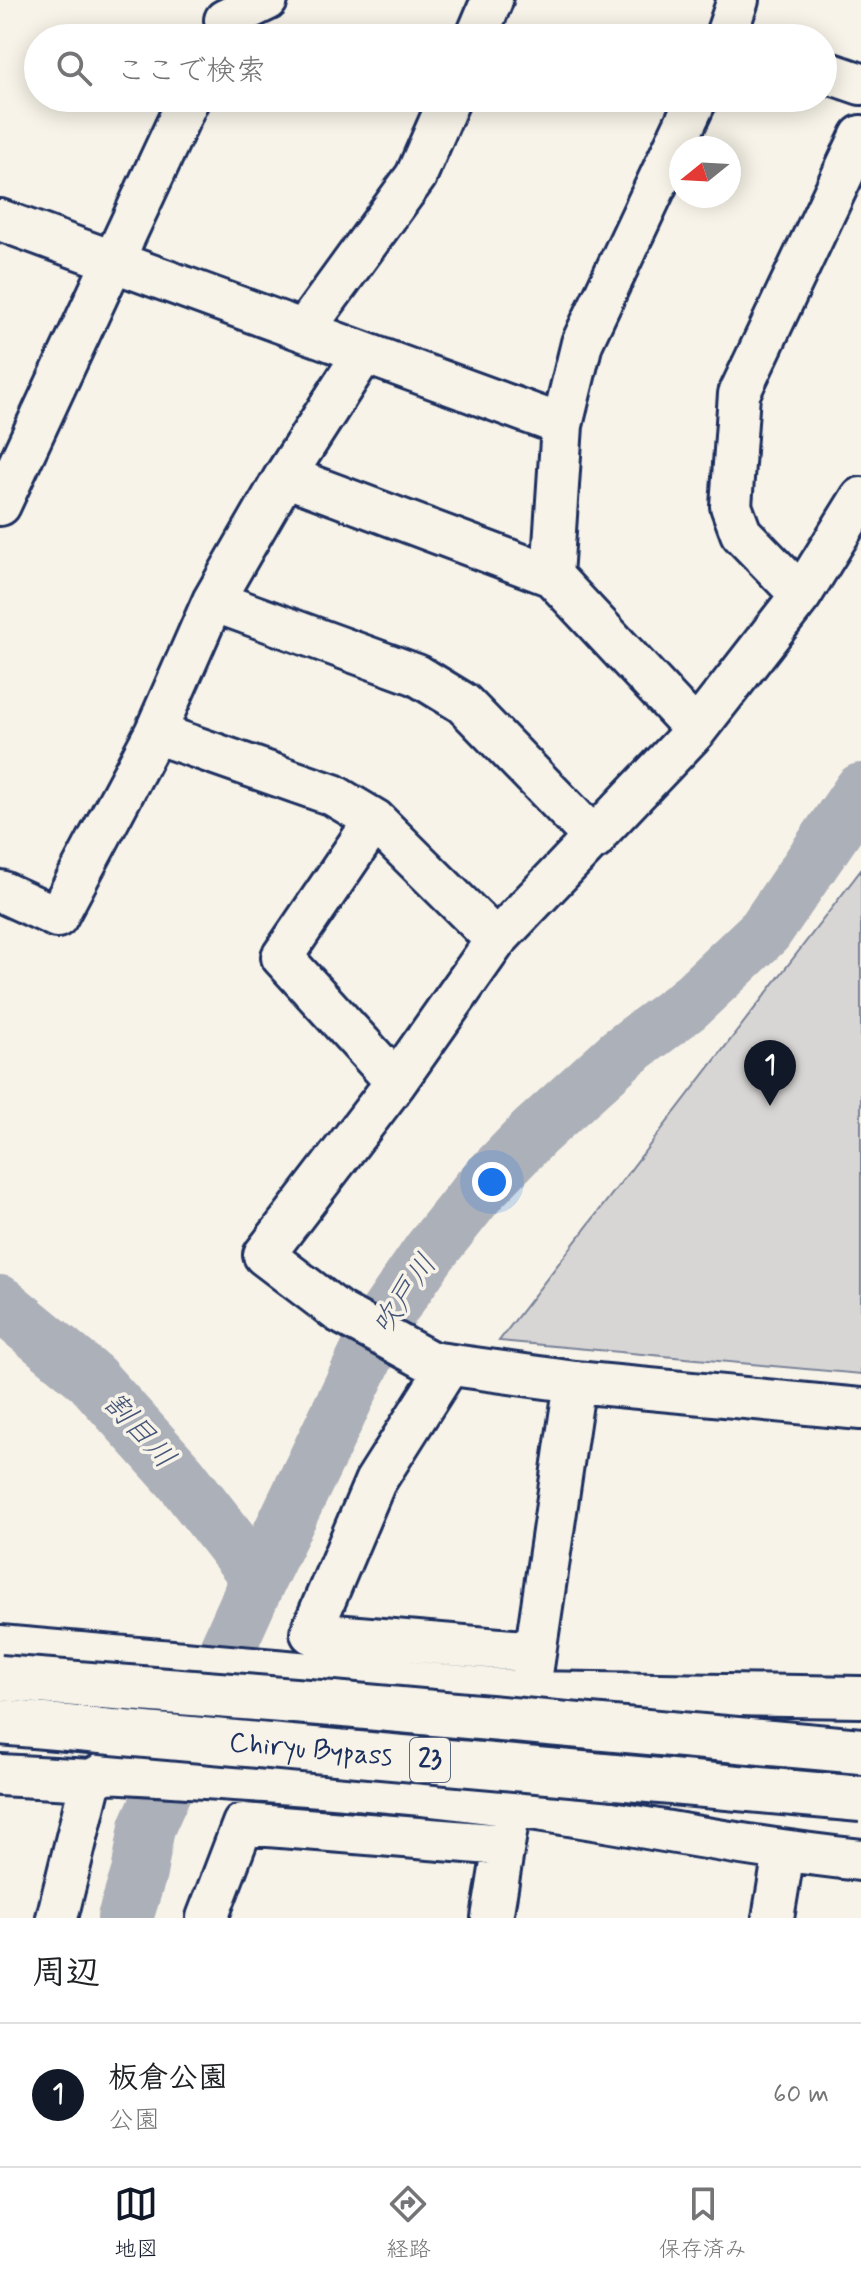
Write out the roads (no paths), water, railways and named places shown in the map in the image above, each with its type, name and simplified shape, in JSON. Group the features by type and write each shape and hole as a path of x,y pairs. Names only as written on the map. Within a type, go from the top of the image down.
{"highway":[{"name":"Chiryu Bypass","path":"0,1678 861,1751"},
{"name":"Chiryu Bypass","path":"0,1722 861,1799"}],"street":[{"path":"219,19 267,0"},
{"path":"482,24 492,0"},
{"path":"730,24 738,0"},
{"path":"837,76 861,84"},
{"path":"0,505 183,112"},
{"path":"304,330 416,176 444,112"},
{"path":"552,576 562,425 582,343 690,112"},
{"path":"801,595 741,533 731,506 739,394 861,136"},
{"path":"0,220 562,425"},
{"path":"0,891 57,917 155,733 213,601 285,476 364,353"},
{"path":"285,476 552,576 696,730"},
{"path":"861,498 801,595 696,730 496,940 396,1082 264,1255 339,1312 440,1364 575,1382 861,1409"},
{"path":"213,601 417,675 463,703 595,839"},
{"path":"155,733 333,795 375,820 496,940"},
{"path":"375,820 282,957 396,1082"},
{"path":"440,1364 375,1482 311,1633 535,1652"},
{"path":"492,1918 575,1382"},
{"path":"0,1646 529,1692 861,1697"},
{"path":"0,1775 239,1779 460,1799 784,1852 861,1860"},
{"path":"57,1918 99,1776"},
{"path":"207,1918 243,1824 504,1845"},
{"path":"773,1918 784,1852"}],"waterway":[{"name":"吹戸川","path":"125,1918 139,1873 147,1827 259,1578 385,1317 429,1253 480,1189 534,1133 621,1054 687,1005 765,931 861,791"},
{"name":"割目川","path":"0,1303 91,1378 180,1477 259,1578"}],"place":[{"name":"板倉公園","path":"770,1106"}]}
